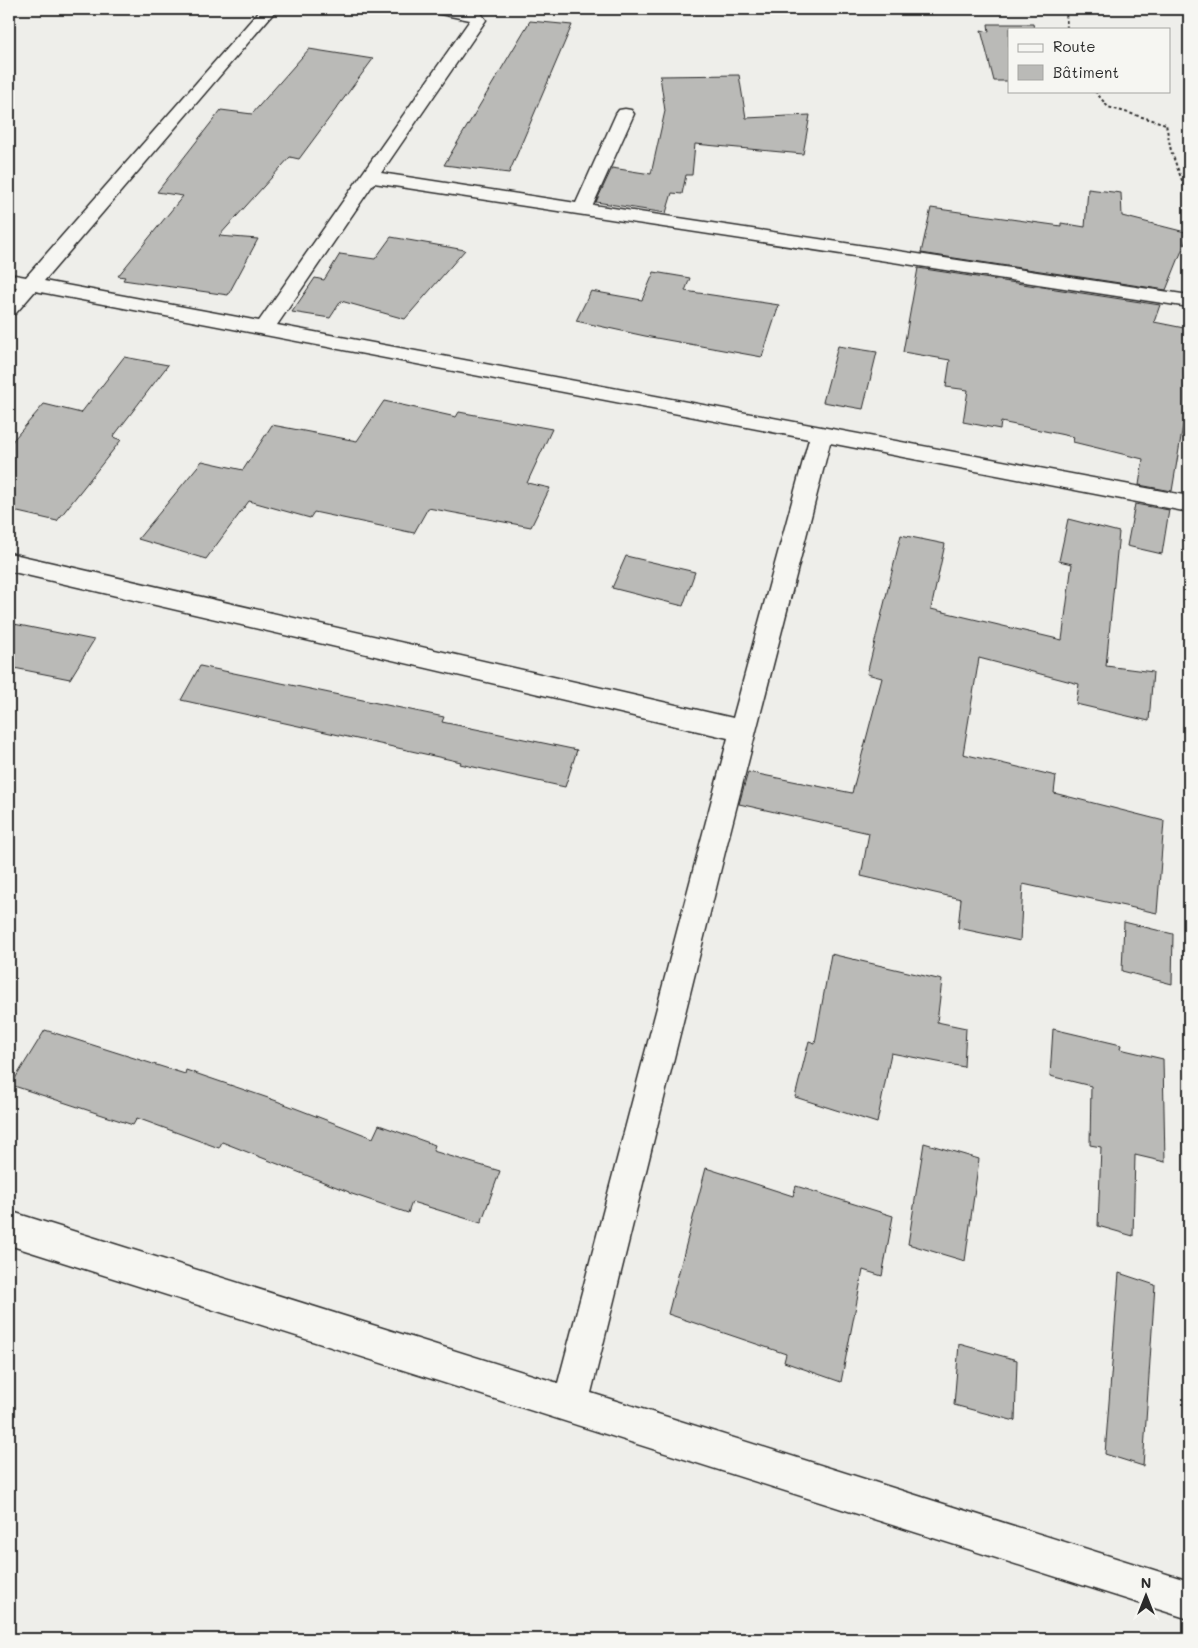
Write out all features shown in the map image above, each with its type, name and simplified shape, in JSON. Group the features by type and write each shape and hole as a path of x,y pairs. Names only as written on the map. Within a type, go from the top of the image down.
{"street":[{"path":"9,309 269,9"},
{"path":"264,329 478,20 476,16 469,13 435,9"},
{"path":"582,209 625,114"},
{"path":"370,177 1189,301"},
{"path":"9,280 1189,504"},
{"path":"570,1406 821,434"},
{"path":"9,562 743,731"},
{"path":"9,1228 1189,1600"}],"path":[{"path":"1066,9 1068,28"},
{"path":"1096,92 1108,107 1166,124 1171,151 1189,199"}],"building":[{"path":"530,21 572,25 509,173 444,165"},
{"path":"988,24 1033,24 1034,28 1008,28 1008,81 994,81 981,30 989,32"},
{"path":"309,49 373,59 299,159 290,157 219,236 258,239 228,295 123,280 125,277 118,276 183,196 157,192 221,110 252,114"},
{"path":"739,75 746,118 810,115 803,154 695,144 692,175 686,175 682,194 672,193 666,213 596,202 612,168 651,174 665,111 660,76"},
{"path":"1088,189 1121,193 1122,216 1189,233 1166,290 921,253 931,208 1061,226 1061,223 1085,227"},
{"path":"391,237 465,250 405,319 341,301 330,318 292,312 315,278 324,280 340,254 375,259"},
{"path":"918,268 1160,305 1154,322 1189,329 1189,389 1172,491 1139,485 1143,459 1073,442 1074,437 1001,422 1000,429 963,422 968,390 946,387 950,360 903,352"},
{"path":"654,272 690,278 685,291 779,305 762,357 645,336 576,321 591,291 642,300"},
{"path":"838,346 877,352 863,409 823,402"},
{"path":"124,357 168,365 113,437 121,440 57,521 9,510 9,445 44,404 81,413"},
{"path":"384,401 456,417 459,412 552,429 527,483 550,488 531,527 428,508 414,533 314,512 310,518 249,501 206,559 138,539 202,461 243,470 272,425 357,441"},
{"path":"1135,504 1169,510 1162,554 1127,546"},
{"path":"1068,519 1119,532 1106,666 1153,672 1149,721 1076,704 1079,684 979,658 963,754 1056,776 1054,793 1164,821 1157,913 1023,884 1020,941 958,928 961,899 861,876 869,833 739,804 748,772 852,793 882,678 867,674 901,535 945,544 931,609 1062,640 1072,564 1059,561"},
{"path":"626,556 695,572 683,606 612,588"},
{"path":"9,623 94,640 70,679 9,667"},
{"path":"200,666 444,717 442,722 577,750 565,787 460,764 461,762 181,700"},
{"path":"1124,922 1173,934 1172,984 1122,971"},
{"path":"831,954 942,980 937,1022 966,1028 964,1067 891,1053 877,1123 795,1097 809,1041 815,1043"},
{"path":"1053,1029 1121,1045 1120,1049 1163,1059 1165,1162 1135,1155 1133,1236 1098,1226 1101,1147 1090,1145 1091,1086 1050,1076"},
{"path":"45,1030 185,1074 186,1070 274,1100 373,1138 379,1125 435,1145 433,1151 500,1171 481,1223 412,1202 408,1213 349,1193 222,1142 219,1148 137,1118 133,1125 11,1085"},
{"path":"924,1143 979,1159 965,1261 908,1244"},
{"path":"706,1168 793,1196 796,1186 893,1216 882,1276 863,1270 841,1382 784,1362 786,1354 668,1314"},
{"path":"1119,1273 1155,1285 1143,1466 1105,1454"},
{"path":"959,1344 1017,1360 1015,1421 954,1405"}]}
